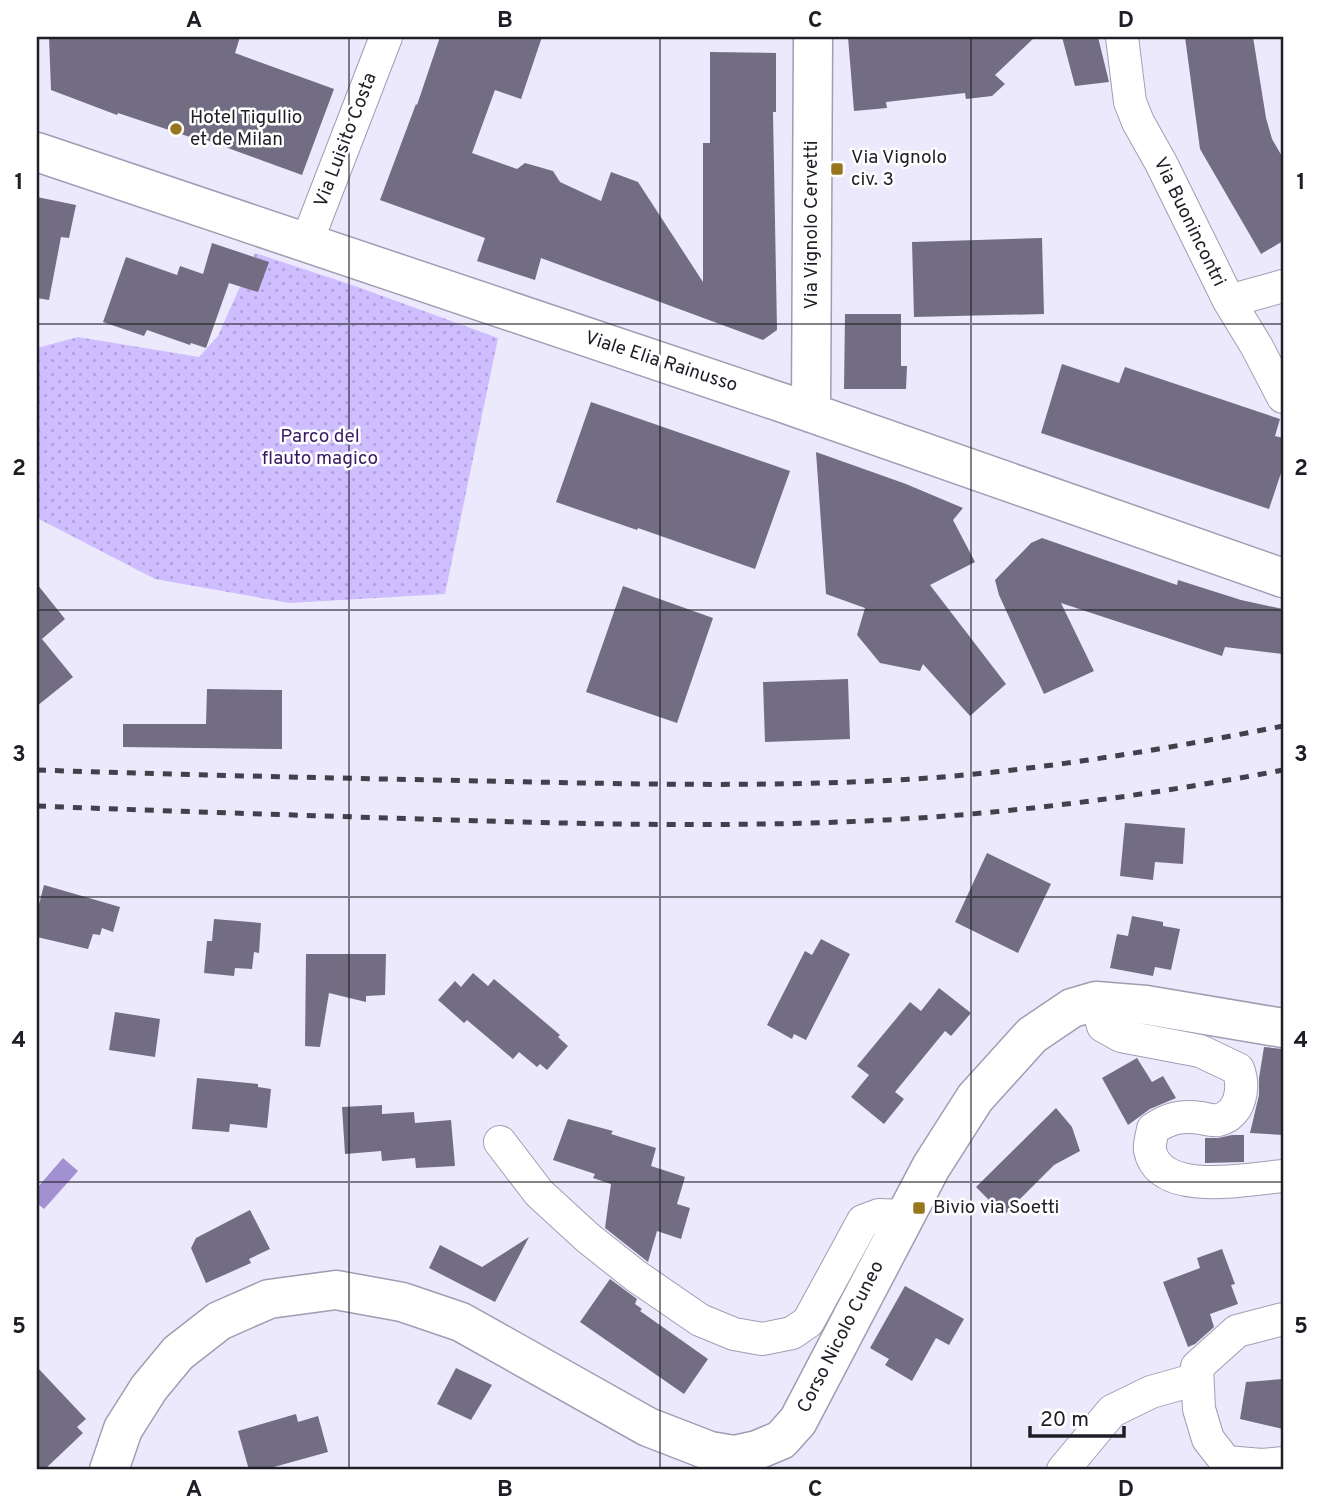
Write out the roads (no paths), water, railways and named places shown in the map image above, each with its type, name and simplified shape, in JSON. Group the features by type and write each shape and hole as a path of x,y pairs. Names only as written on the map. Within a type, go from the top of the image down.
{"main road":[{"name":"Via Vignolo Cervetti","path":"811,413 813,37"},
{"name":"Viale Elia Rainusso","path":"37,152 811,413 1283,578"},
{"name":"Corso Nicolo Cuneo","path":"109,1470 123,1429 149,1388 178,1353 219,1321 269,1299 336,1290 402,1302 461,1322 648,1427 710,1451 734,1455 757,1450 780,1440 798,1421 931,1167 975,1098 1032,1035 1072,1008 1096,1002 1146,1005 1283,1028"}],"street":[{"name":"Via Luisito Costa","path":"306,244 386,37"},
{"name":"Via Buonincontri","path":"1122,37 1130,102 1138,122 1229,302 1270,345 1283,397"},
{"path":"1229,302 1283,286"},
{"path":"1096,1002 1103,1026 1121,1036 1200,1051 1238,1069 1243,1082 1232,1113 1217,1120 1191,1116 1169,1119 1153,1129 1149,1148 1156,1164 1176,1179 1214,1182 1283,1176"},
{"path":"500,1142 539,1193 588,1238 636,1276 700,1320 734,1335 762,1339 792,1333 808,1322 863,1220 879,1214 904,1216"},
{"path":"1283,1319 1237,1331 1197,1367 1199,1409 1208,1439 1226,1462 1262,1465 1283,1463"},
{"path":"1063,1470 1112,1411 1151,1392 1197,1379"}],"railway":[{"path":"37,770 595,783 817,783 929,778 1062,764 1283,726"},
{"path":"37,806 594,824 827,822 935,817 1035,808 1135,795 1283,770"}],"place":[{"name":"Hotel Tigullio et de Milan","path":"176,129"},
{"name":"Via Vignolo civ. 3","path":"837,169"},
{"name":"Bivio via Soetti","path":"919,1208"}],"park label":[{"name":"Parco del flauto magico","path":"320,448"}]}
